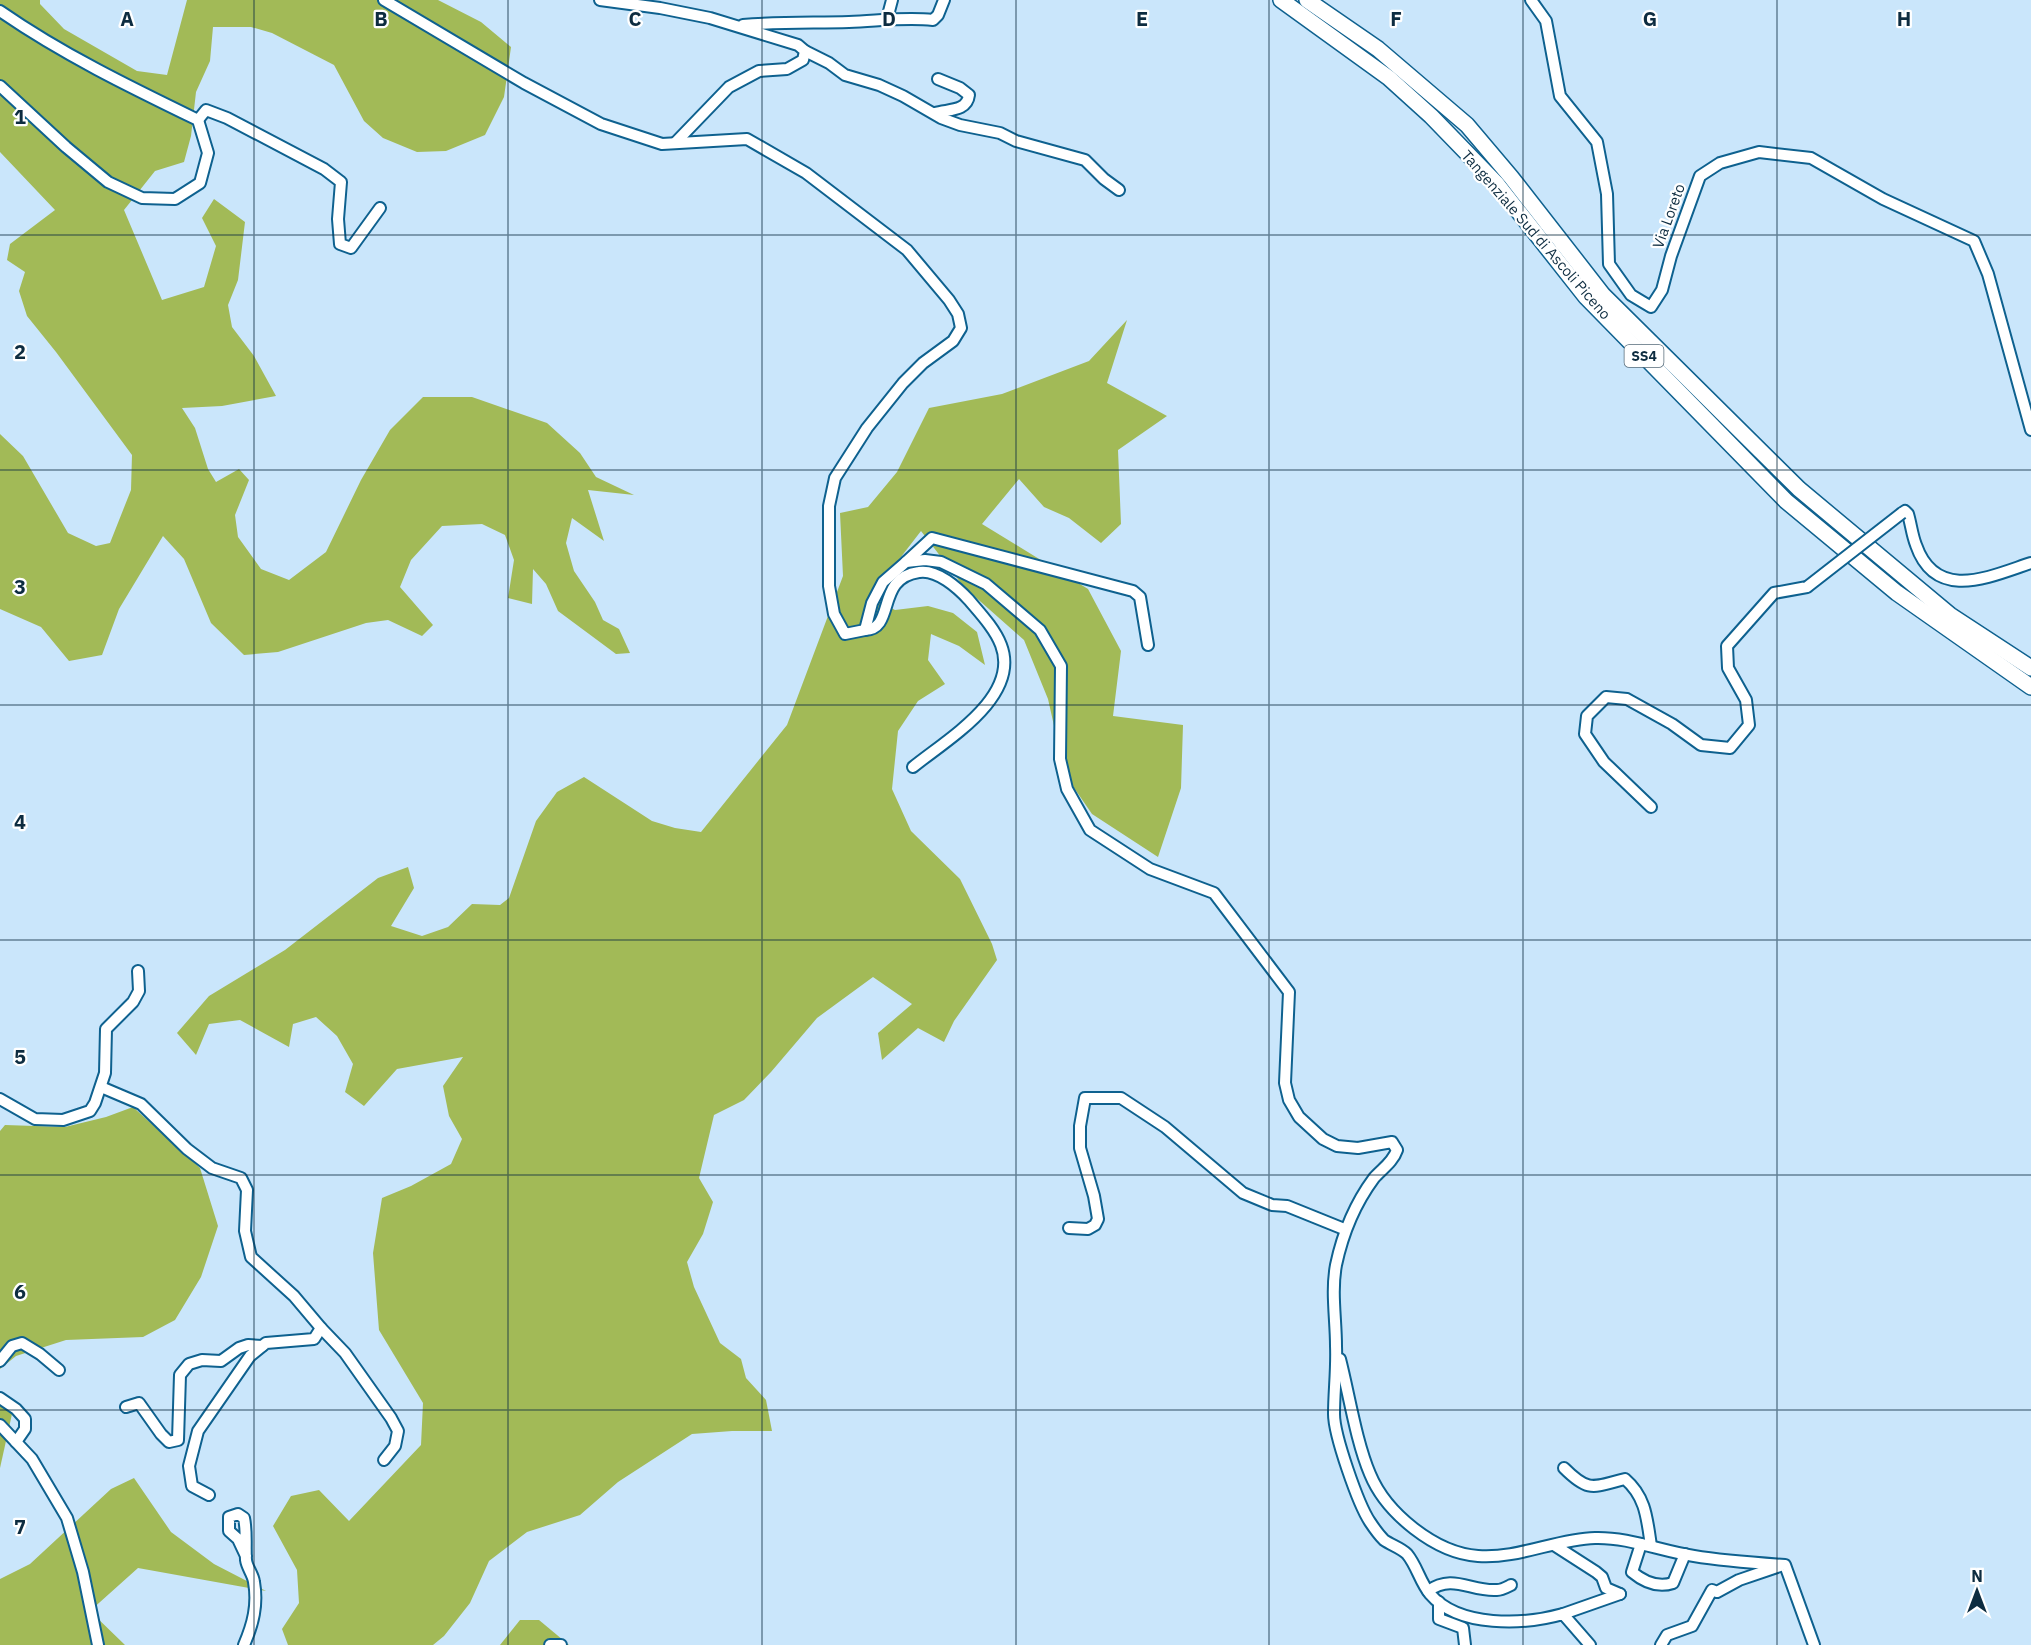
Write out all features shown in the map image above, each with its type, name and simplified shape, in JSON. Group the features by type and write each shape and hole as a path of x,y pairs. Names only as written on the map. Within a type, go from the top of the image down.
{"highway":[{"name":"Tangenziale Sud di Ascoli Piceno","path":"1281,0 1389,78 1431,116 1496,183 1586,297 1786,501 1897,593 2031,687"},
{"name":"Tangenziale Sud di Ascoli Piceno","path":"1306,0 1378,49 1467,124 1603,295 1799,489 1950,615 2031,668"}],"street":[{"path":"384,0 524,83 601,124 662,144 747,139 806,172 907,250 958,314 961,328 953,341 922,363 867,428 835,478 829,506 829,586 834,614 845,634 873,630 879,624 891,588 905,575 922,571 943,579 960,590 988,624 1001,645 1005,666 1000,685 994,695 965,725 913,767"},
{"path":"600,0 710,18 798,45 845,75 879,85 941,118 960,125 1000,133 1016,141 1085,160 1119,190"},
{"path":"887,19 892,0"},
{"path":"736,26 775,22 933,20 938,15 944,0"},
{"name":"Via Loreto","path":"1531,0 1546,21 1560,96 1597,142 1607,194 1609,264 1631,295 1651,307 1662,290 1671,255 1700,176 1720,163 1759,152 1811,158 1883,199 1974,241 1988,274 2031,430"},
{"path":"0,11 36,36 135,90 198,120 208,153 200,183 175,199 142,198 108,182 0,86"},
{"path":"675,143 729,87 759,71 787,69 803,60 805,51"},
{"path":"935,113 964,106 969,95 960,88 938,79"},
{"path":"198,120 206,110 227,118 324,169 341,182 338,219 340,244 351,248 380,208"},
{"path":"1652,807 1604,762 1585,734 1587,716 1606,697 1627,699 1672,724 1701,745 1730,748 1749,725 1746,700 1728,668 1727,646 1774,593 1807,587 1905,511 1908,514 1916,546 1921,556 1934,572 1942,577 1968,582 2031,563"},
{"path":"865,630 872,603 883,582 933,538 1133,591 1140,597 1148,645"},
{"path":"906,562 925,560 941,562 986,584 1040,630 1061,666 1060,759 1067,789 1090,830 1150,869 1214,893 1289,993 1285,1083 1289,1101 1299,1117 1323,1139 1337,1146 1358,1148 1392,1142 1397,1150 1395,1157 1375,1177 1344,1229 1336,1267 1333,1304 1336,1344 1334,1417 1350,1476 1368,1520 1383,1539 1407,1554 1428,1592 1439,1602 1449,1609 1501,1622 1534,1621 1563,1614 1620,1594 1606,1588 1602,1577 1596,1572 1554,1545"},
{"path":"0,1099 35,1119 63,1120 90,1111 105,1073 106,1029 133,1002 139,991 138,971"},
{"path":"101,1087 141,1104 187,1149 212,1168 241,1178 247,1190 245,1231 251,1257 294,1296 345,1353 391,1418 398,1431 395,1446 384,1460"},
{"path":"1069,1228 1088,1229 1095,1225 1098,1219 1080,1148 1080,1126 1085,1098 1098,1096 1121,1098 1157,1121 1243,1193 1272,1204 1287,1206 1344,1229"},
{"path":"209,1495 192,1486 189,1466 198,1431 250,1356 266,1343 314,1339 321,1328"},
{"path":"0,1361 12,1346 22,1343 59,1370"},
{"path":"1336,1344 1370,1475 1382,1495 1409,1526 1443,1546 1478,1556 1512,1553 1597,1538 1646,1545 1685,1554 1785,1564"},
{"path":"126,1407 139,1403 169,1442 178,1440 180,1375 189,1364 202,1360 221,1361 239,1348 248,1345 262,1346"},
{"path":"0,1398 16,1409 25,1419 25,1429 16,1442"},
{"path":"0,1425 32,1459 67,1518 83,1572 98,1645"},
{"path":"1564,1468 1580,1484 1596,1486 1625,1479 1640,1495 1646,1517 1646,1545 1632,1572 1640,1579 1664,1586 1673,1583 1685,1554"},
{"path":"244,1645 253,1625 256,1603 254,1579 246,1563 246,1556"},
{"path":"1661,1645 1667,1635 1692,1626 1712,1590 1717,1592 1739,1580 1785,1564"},
{"path":"1785,1564 1814,1645"},
{"path":"1428,1592 1437,1585 1448,1582 1498,1590 1511,1586"},
{"path":"1439,1602 1438,1619 1463,1628 1465,1645"},
{"path":"1563,1614 1590,1645"},
{"path":"550,1645 561,1645"}],"green space":[{"path":"0,0 40,0 40,4 64,29 137,71 167,75 187,0 438,0 481,22 511,47 504,97 485,135 446,151 417,152 383,138 364,121 334,65 272,33 251,27 213,27 210,61 196,92 191,136 184,162 155,171 124,210 162,300 204,287 216,246 202,218 214,199 245,222 238,280 228,305 232,327 254,356 276,396 222,406 182,408 195,428 208,469 216,482 239,469 249,480 235,515 238,537 261,569 289,580 326,552 361,480 390,430 423,397 472,397 547,423 580,453 596,477 634,495 588,490 604,541 572,518 566,543 574,571 595,602 603,620 619,629 630,653 616,654 558,611 546,584 533,569 532,604 508,598 514,560 505,535 482,524 442,526 411,560 400,587 433,625 422,636 388,620 366,623 278,652 244,655 211,623 184,559 163,536 119,609 102,655 69,661 41,627 0,609 0,434 23,456 68,533 96,546 110,543 131,490 132,455 27,316 19,291 25,272 7,260 10,244 55,210 0,152"},
{"path":"1127,320 1107,383 1167,416 1118,450 1121,524 1101,543 1069,518 1044,507 1019,479 982,524 1088,589 1121,651 1113,716 1183,725 1181,788 1158,857 1092,814 1070,782 1059,748 1048,699 1024,640 964,587 921,531 870,597 895,610 928,606 953,613 977,632 985,665 959,646 931,634 928,660 945,684 918,701 898,731 892,789 911,831 960,879 992,944 997,960 954,1021 944,1042 918,1028 882,1060 878,1033 912,1004 873,977 817,1018 744,1100 714,1115 699,1178 713,1202 703,1234 687,1262 694,1287 720,1343 741,1359 746,1378 766,1400 772,1431 692,1434 618,1482 580,1515 527,1532 489,1561 470,1603 444,1636 433,1645 288,1645 282,1629 299,1603 297,1570 273,1526 291,1496 319,1490 349,1521 421,1445 423,1403 379,1330 373,1253 382,1198 411,1186 451,1164 462,1139 449,1116 443,1086 463,1057 397,1069 364,1106 345,1092 353,1064 337,1036 316,1017 293,1024 289,1047 240,1020 209,1024 196,1055 177,1033 209,996 285,950 378,878 408,867 414,888 391,926 422,936 448,927 472,904 500,905 509,898 536,821 557,792 584,777 652,821 701,832 787,725 843,576 840,513 868,507 897,472 929,408 1002,394 1089,361"},
{"path":"133,1107 200,1168 218,1226 201,1277 175,1320 143,1337 66,1340 16,1356 0,1369 0,1131 5,1125 65,1127 106,1117"},
{"path":"0,1394 12,1414 0,1468"},
{"path":"134,1478 171,1532 214,1564 266,1591 138,1568 90,1611 125,1645 0,1645 0,1579 30,1564 111,1489"},
{"path":"520,1620 539,1620 569,1645 500,1645"}]}
